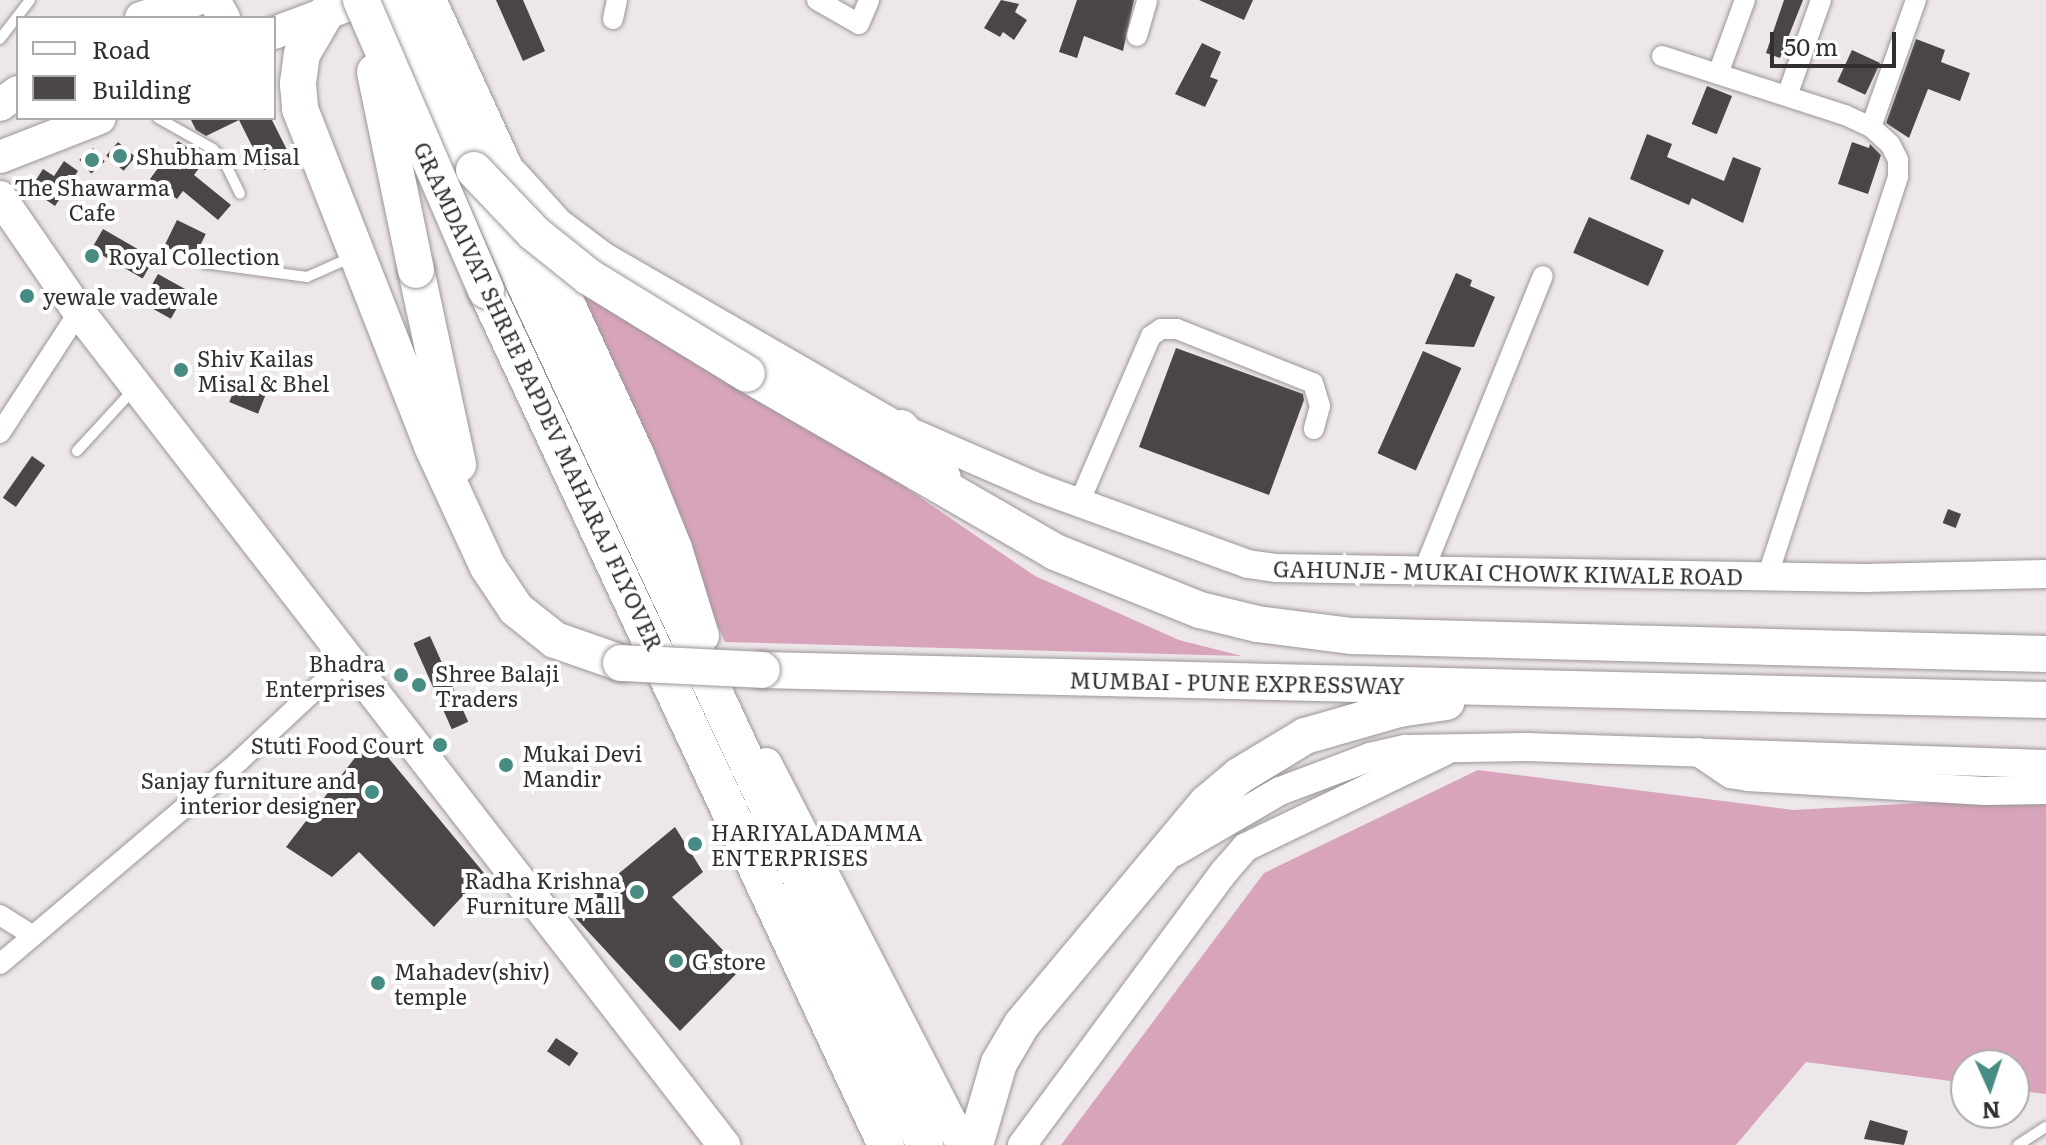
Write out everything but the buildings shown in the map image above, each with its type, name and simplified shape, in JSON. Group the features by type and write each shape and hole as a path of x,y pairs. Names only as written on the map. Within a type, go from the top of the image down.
{"highway":[{"name":"GRAMDAIVAT SHREE BAPDEV MAHARAJ FLYOVER","path":"398,0 490,167 520,274 704,656 925,1145"},
{"name":"GRAMDAIVAT SHREE BAPDEV MAHARAJ FLYOVER","path":"340,3 486,290 886,1145"},
{"path":"340,3 302,54 298,84 300,109 432,446 480,547"},
{"path":"340,3 416,270 461,478 480,547"},
{"path":"490,167 534,233 589,277 747,374 1055,552 1200,610 1313,632 1412,638 2046,654"},
{"path":"901,428 959,497"},
{"name":"MUMBAI - PUNE EXPRESSWAY","path":"480,547 501,590 528,621 569,647 621,663 762,670 2046,700"},
{"path":"975,1145 999,1063 1022,1024 1207,803 1274,752 1305,736 1399,709 1538,688"}],"main road":[{"path":"147,16 195,0"},
{"path":"430,0 490,167 638,454 676,548 704,656 963,1145"},
{"path":"276,32 340,3"},
{"path":"0,157 95,120"},
{"path":"0,197 79,312 346,661 724,1145"}],"street":[{"path":"817,0 859,24 869,0"},
{"path":"1137,36 1147,0"},
{"path":"1718,74 1745,0"},
{"path":"1787,96 1821,0"},
{"path":"1871,127 1916,0"},
{"path":"1662,56 1871,127 1890,144 1898,160 1898,177 1767,577"},
{"name":"GAHUNJE - MUKAI CHOWK KIWALE ROAD","path":"490,167 603,256 901,428 1079,503 1248,564 1277,568 1767,577 2046,574"},
{"path":"1424,570 1543,276"},
{"path":"0,433 79,312"},
{"path":"1079,503 1151,336 1161,329 1177,329 1313,383 1320,406 1314,429"},
{"path":"0,964 239,761 346,661"},
{"path":"1022,1145 1224,872 1246,847 1455,746"},
{"path":"1156,864 1246,808 1337,768 1406,749 1455,746 2046,764"},
{"path":"1698,752 1731,774 1748,777 1985,791 2046,790"},
{"path":"0,915 33,936"}],"lane":[{"path":"18,16 30,0"},
{"path":"0,39 16,18"},
{"path":"162,120 213,149 225,163 240,194"},
{"path":"204,263 307,277 357,254"},
{"path":"77,451 137,386"},
{"path":"2018,1145 2046,1127"}],"shaded area":[{"path":"575,289 852,451 1035,576 1179,640 1242,656 725,642"},
{"path":"1478,770 1793,810 2046,796 2046,1094 2030,1092 2030,1049 1950,1049 1950,1081 1806,1062 1736,1145 1061,1145 1264,873"}],"place":[{"name":"Shubham Misal","path":"120,156"},
{"name":"The Shawarma Cafe","path":"92,160"},
{"name":"Royal Collection","path":"92,256"},
{"name":"yewale vadewale","path":"27,296"},
{"name":"Shiv Kailas Misal & Bhel","path":"181,370"},
{"name":"Bhadra Enterprises","path":"401,675"},
{"name":"Shree Balaji Traders","path":"419,685"},
{"name":"Stuti Food Court","path":"440,745"},
{"name":"Mukai Devi Mandir","path":"506,765"},
{"name":"Sanjay furniture and interior designer","path":"372,792"},
{"name":"HARIYALADAMMA ENTERPRISES","path":"695,844"},
{"name":"Radha Krishna Furniture Mall","path":"637,892"},
{"name":"G store","path":"676,961"},
{"name":"Mahadev(shiv) temple","path":"378,983"}]}
